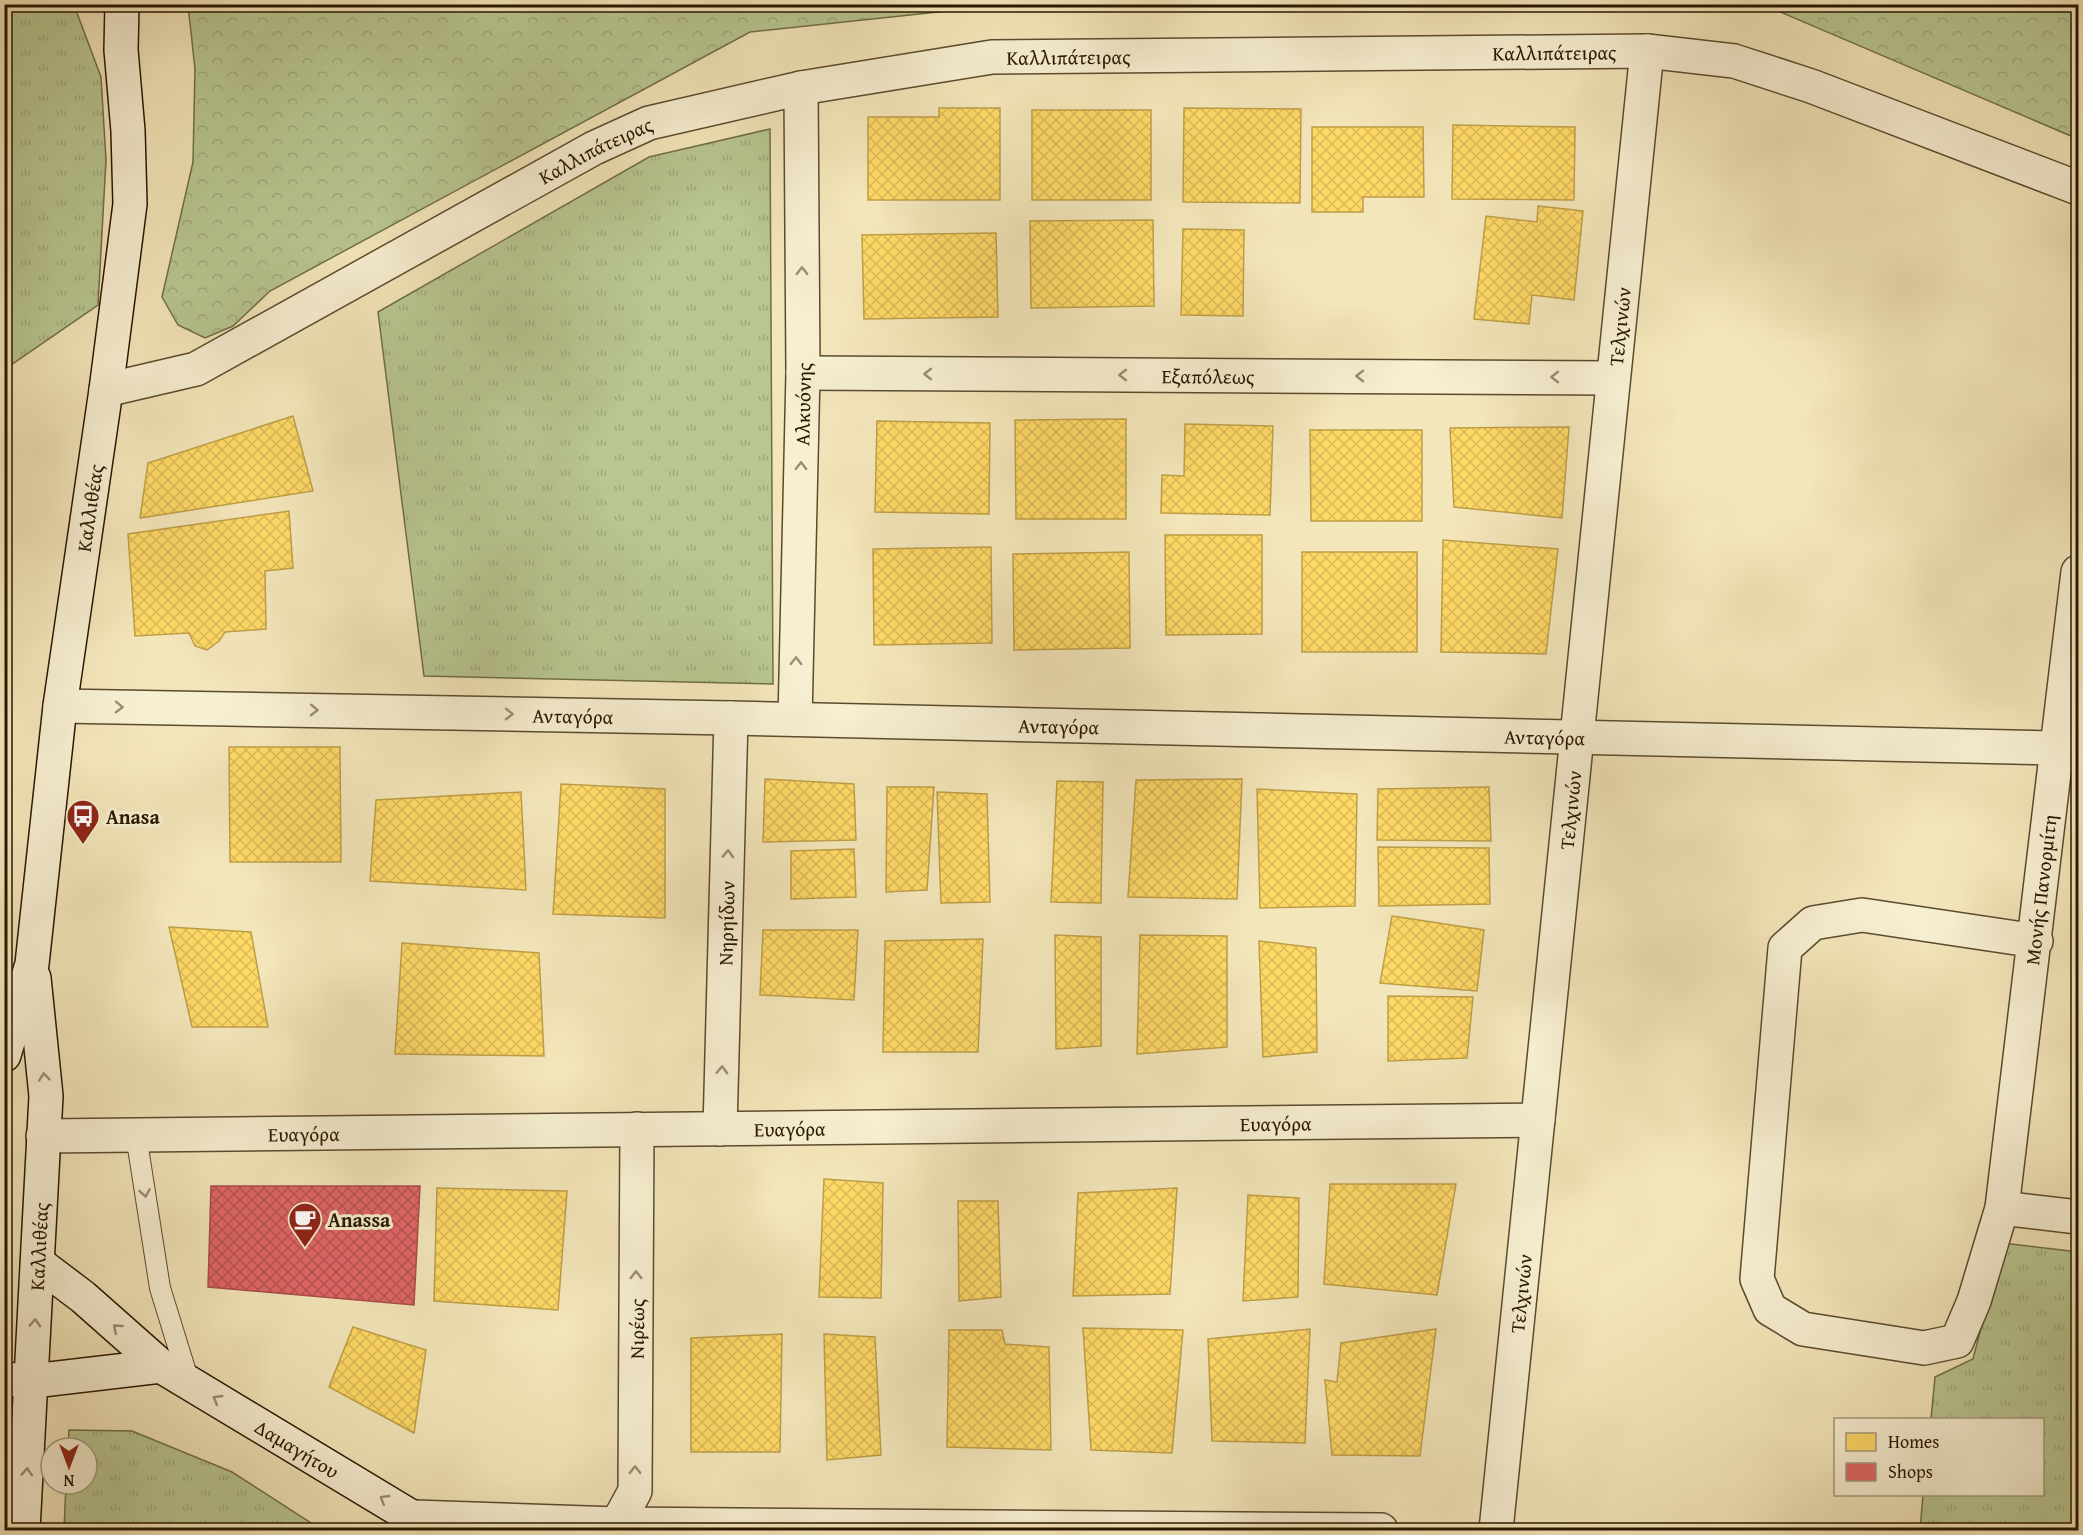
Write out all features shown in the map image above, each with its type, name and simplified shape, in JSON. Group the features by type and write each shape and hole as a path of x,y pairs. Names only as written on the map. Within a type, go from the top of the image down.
{"street":[{"name":"Καλλιθέας","path":"101,4 121,50"},
{"name":"Καλλιθέας","path":"4,1055 32,964 60,706 106,390 130,204 128,131 121,50 122,4"},
{"name":"Καλλιπάτειρας","path":"106,390 196,369 594,148 649,123 801,88 992,57 1647,51 1734,61 1811,86 2079,188"},
{"name":"Τελχινών","path":"1496,1530 1647,51"},
{"name":"Αλκυόνης","path":"795,719 803,374 801,88"},
{"name":"Εξαπόλεως","path":"803,374 1613,378"},
{"name":"Μονής Πανορμίτη","path":"2036,941 1862,915 1813,922 1785,948 1757,1279 1770,1309 1803,1329 1924,1347 1957,1341 1974,1301 2002,1208 2036,941 2056,748 2079,572"},
{"name":"Ανταγόρα","path":"60,706 795,719 2056,748"},
{"name":"Νηρηίδων","path":"720,1129 731,718"},
{"name":"Καλλιθέας","path":"23,1530 19,1380 38,1263 46,1096 32,964"},
{"name":"Ευαγόρα","path":"43,1136 1538,1120"},
{"name":"Νιρέως","path":"617,1527 635,1491 637,1129"},
{"path":"2002,1208 2079,1217"},
{"name":"Δαμαγήτου","path":"38,1263 175,1374 424,1523"},
{"path":"19,1380 175,1374"},
{"path":"424,1523 617,1527 1381,1530"}],"lane":[{"path":"136,1135 175,1374"}],"green space":[{"path":"5,4 74,5 101,77 106,160 98,305 5,369"},
{"path":"188,4 1004,5 750,32 270,291 233,326 205,338 178,325 162,297 193,162 195,69"},
{"path":"1764,5 2078,5 2078,139"},
{"path":"770,129 773,684 424,676 378,312 649,157"},
{"path":"2003,1243 2078,1252 2078,1530 1920,1530 1923,1496 2044,1496 2044,1418 1931,1418 1935,1377 1973,1359"},
{"path":"69,1430 132,1431 232,1472 322,1530 64,1530 65,1496 99,1496 99,1436 69,1436"}],"building: Homes":[{"path":"939,108 1000,108 1000,200 868,200 868,117 939,117"},
{"path":"1184,108 1301,109 1300,203 1183,202"},
{"path":"1032,110 1151,110 1151,200 1032,200"},
{"path":"1453,125 1575,127 1574,200 1452,199"},
{"path":"1312,127 1423,127 1424,197 1363,197 1363,212 1312,212"},
{"path":"1538,206 1583,211 1574,300 1532,295 1529,324 1474,319 1486,216 1537,222"},
{"path":"1153,220 1154,306 1031,308 1030,221"},
{"path":"1183,229 1244,230 1243,316 1181,315"},
{"path":"996,233 998,317 864,319 862,235"},
{"path":"293,416 313,491 140,518 148,463"},
{"path":"1126,419 1126,519 1016,519 1015,420"},
{"path":"877,421 990,423 989,514 875,512"},
{"path":"1185,424 1273,426 1270,515 1161,513 1162,475 1184,476"},
{"path":"1569,427 1562,518 1454,507 1450,428"},
{"path":"1310,430 1422,430 1422,521 1311,521"},
{"path":"289,511 293,568 265,571 266,629 225,632 219,641 207,650 195,646 189,633 135,636 128,534"},
{"path":"1165,535 1262,535 1262,634 1166,635"},
{"path":"1443,540 1558,549 1546,654 1441,652"},
{"path":"991,547 992,643 874,645 873,549"},
{"path":"1129,552 1130,648 1014,650 1013,554"},
{"path":"1302,552 1417,552 1417,652 1302,652"},
{"path":"229,747 340,747 341,862 230,862"},
{"path":"765,779 854,784 856,840 763,842"},
{"path":"1242,779 1237,899 1128,897 1136,780"},
{"path":"1057,781 1103,782 1101,903 1051,902"},
{"path":"561,784 665,789 665,918 553,914"},
{"path":"887,787 934,787 927,890 886,892"},
{"path":"1489,787 1491,841 1377,840 1378,789"},
{"path":"1257,789 1357,794 1355,906 1260,908"},
{"path":"521,792 526,890 370,881 376,800"},
{"path":"937,792 987,794 990,902 941,903"},
{"path":"1378,847 1489,848 1490,904 1379,906"},
{"path":"854,849 856,897 791,899 791,851"},
{"path":"1392,916 1484,930 1477,991 1380,983"},
{"path":"169,927 251,932 268,1027 192,1027"},
{"path":"763,930 858,930 854,1000 760,995"},
{"path":"1055,935 1101,937 1101,1046 1056,1049"},
{"path":"1140,935 1227,936 1227,1047 1137,1054"},
{"path":"983,939 978,1052 883,1052 885,941"},
{"path":"1259,941 1316,948 1317,1052 1263,1057"},
{"path":"402,943 539,953 544,1056 395,1054"},
{"path":"1388,996 1473,997 1467,1058 1388,1061"},
{"path":"824,1179 883,1183 881,1298 819,1297"},
{"path":"1330,1184 1456,1184 1437,1295 1324,1284"},
{"path":"437,1188 567,1191 558,1310 434,1301"},
{"path":"1177,1188 1170,1294 1073,1296 1078,1193"},
{"path":"1248,1195 1299,1198 1298,1297 1243,1301"},
{"path":"958,1201 998,1201 1001,1297 959,1301"},
{"path":"353,1327 426,1350 414,1433 329,1387"},
{"path":"1083,1328 1183,1330 1172,1453 1091,1450"},
{"path":"1310,1329 1305,1443 1212,1441 1208,1339"},
{"path":"1436,1329 1420,1456 1332,1455 1325,1380 1337,1382 1341,1343"},
{"path":"949,1330 1002,1330 1005,1344 1049,1347 1051,1450 947,1447"},
{"path":"782,1334 780,1452 691,1452 691,1338"},
{"path":"824,1334 875,1337 881,1455 827,1460"}],"building: Shops":[{"path":"211,1186 420,1186 414,1305 208,1287"}],"place":[{"name":"Anasa","path":"83,845"},
{"name":"Anassa","path":"305,1248"}]}
